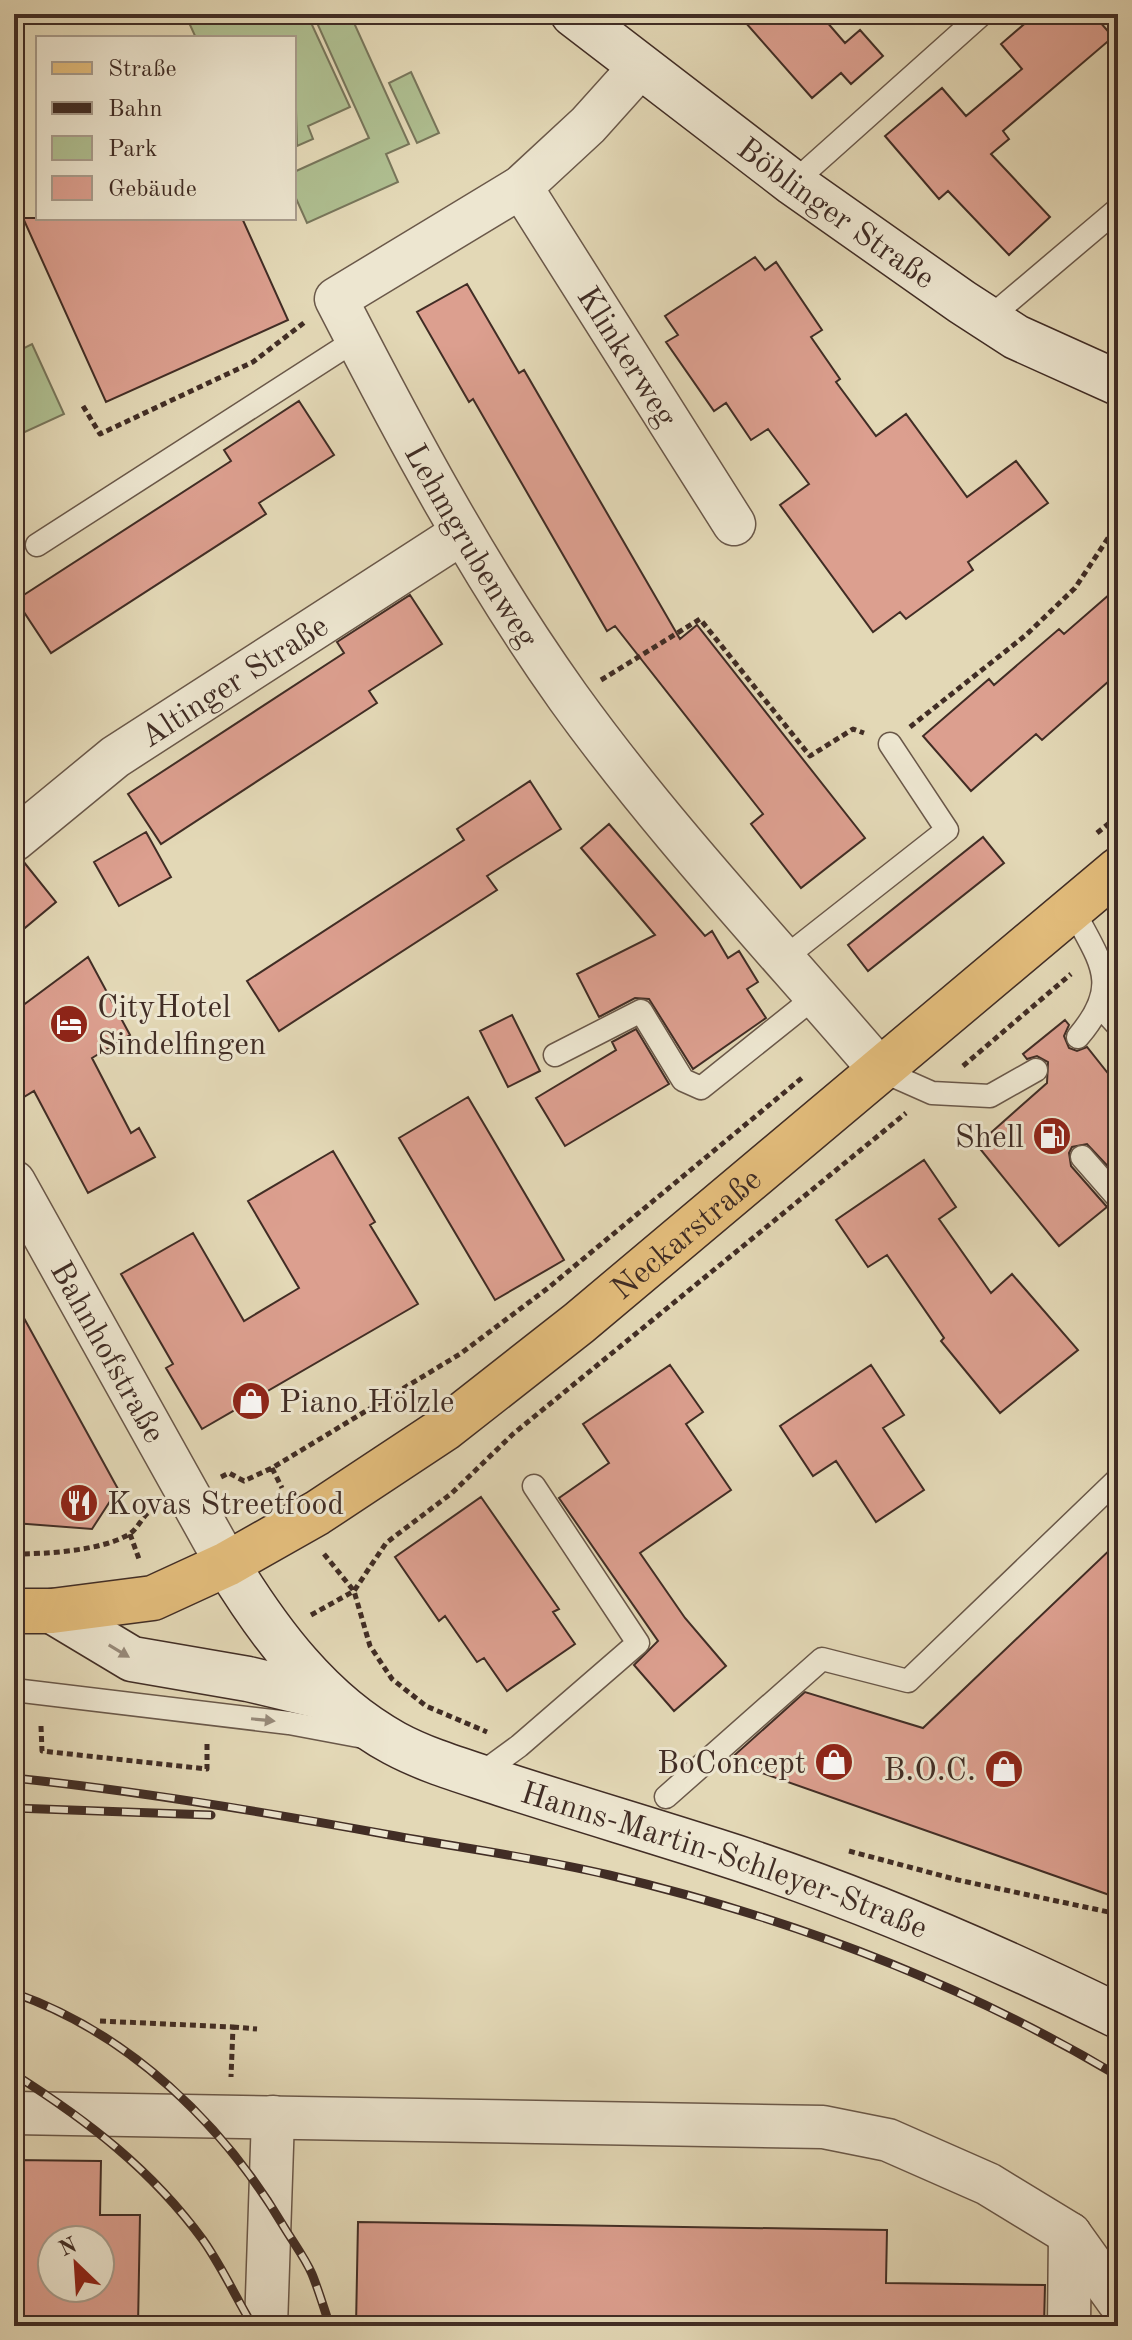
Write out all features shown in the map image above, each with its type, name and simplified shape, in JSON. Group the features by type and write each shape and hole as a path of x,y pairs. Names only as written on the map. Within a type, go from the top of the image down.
{"main road":[{"name":"Böblinger Straße","path":"573,14 793,183 988,319 1016,337 1118,383"},
{"name":"Neckarstraße","path":"227,1564 317,1513 500,1388 1072,908 1106,853"},
{"name":"Hanns-Martin-Schleyer-Straße","path":"33,1611 153,1598 227,1564 274,1635 332,1699 394,1743 478,1776 859,1900 1000,1958 1118,2016"},
{"name":"Hanns-Martin-Schleyer-Straße","path":"33,1611 132,1659 248,1679 332,1699"}],"street":[{"path":"336,299 521,187 588,125 641,66"},
{"name":"Klinkerweg","path":"521,187 734,524"},
{"name":"Lehmgrubenweg","path":"336,299 462,533 570,699 651,804 880,1070"},
{"name":"Altinger Straße","path":"14,840 115,757 462,533"},
{"name":"Bahnhofstraße","path":"14,1182 227,1564"},
{"path":"14,2113 823,2127 888,2140 988,2184 1070,2234 1118,2301"},
{"path":"253,2117 266,2326"},
{"path":"1069,2326 1070,2234"}],"lane":[{"path":"793,183 982,14"},
{"path":"988,319 1118,209"},
{"path":"37,545 357,339"},
{"path":"783,959 947,830 890,744"},
{"path":"1072,908 1095,953 1107,986 1100,1006 1078,1037"},
{"path":"555,1055 641,1011 683,1080 701,1088 816,996"},
{"path":"1100,1006 1118,1026"},
{"path":"880,1070 932,1093 990,1096 1023,1090 1036,1070"},
{"path":"1082,1157 1118,1198"},
{"path":"666,1797 822,1659 908,1681 1118,1479"},
{"path":"478,1776 519,1746 638,1643 534,1486"},
{"path":"14,1690 289,1723 394,1743"}],"path":[{"path":"83,406 100,434 253,362 336,299"},
{"path":"570,699 700,619 810,756 853,729 890,744 1026,635 1075,588 1118,523"},
{"path":"1106,853 1118,816"},
{"path":"354,1591 386,1543 452,1493 513,1434 932,1093 1095,953"},
{"path":"14,1554 48,1554 112,1541 130,1534 147,1512 229,1473 244,1481 272,1468 460,1354 548,1288 852,1037"},
{"path":"41,1726 42,1751 207,1769 206,1736"},
{"path":"100,2021 257,2029"},
{"path":"233,2027 253,2117"}],"green space":[{"path":"185,14 307,14 350,107 308,126 313,139 297,146 296,36 195,36"},
{"path":"313,14 350,14 409,144 386,154 398,182 307,223 296,198 296,171 369,138"},
{"path":"411,72 439,133 417,143 389,83"},
{"path":"32,344 64,414 14,437 14,353"}],"building":[{"path":"738,14 820,14 845,43 860,30 883,56 851,84 841,73 812,98"},
{"path":"1036,14 1093,14 1113,37 1003,131 1009,139 991,154 1050,217 1009,255 948,191 939,199 885,136 942,88 966,116 1022,69 1001,44"},
{"path":"23,218 243,220 288,320 106,402"},
{"path":"755,257 765,270 776,262 822,330 811,337 840,379 836,382 876,436 906,414 967,497 1016,461 1048,503 968,562 973,570 906,619 900,612 873,632 780,505 809,484 768,429 751,440 726,403 714,411 666,342 678,335 665,316"},
{"path":"467,284 519,373 524,370 680,639 697,625 865,838 801,888 751,824 763,814 615,626 607,631 473,399 469,402 417,312"},
{"path":"299,401 334,455 259,503 266,514 51,653 16,600 231,461 224,450"},
{"path":"1118,587 1118,673 1042,740 1036,734 971,791 923,736 989,679 994,685 1059,629 1064,634"},
{"path":"410,595 442,644 369,691 377,703 161,844 128,794 344,653 337,642"},
{"path":"530,781 561,829 487,876 497,890 279,1031 247,981 464,840 457,829"},
{"path":"609,824 705,936 712,931 728,958 739,951 758,982 747,989 766,1018 693,1069 649,999 635,998 599,1017 577,974 655,935 581,848"},
{"path":"146,832 171,877 119,906 94,862"},
{"path":"983,837 1004,863 868,971 848,945"},
{"path":"23,861 56,902 14,937 14,863"},
{"path":"88,957 130,1035 92,1058 131,1133 139,1128 155,1157 88,1193 34,1091 14,1103 14,1012"},
{"path":"512,1015 540,1071 508,1087 480,1031"},
{"path":"1065,1020 1069,1025 1064,1036 1069,1048 1077,1051 1087,1047 1118,1086 1118,1177 1087,1144 1072,1147 1069,1153 1071,1166 1107,1207 1059,1246 977,1145 1047,1083 1048,1062 1037,1056 1027,1059 1023,1054"},
{"path":"636,1029 669,1084 565,1146 536,1098 616,1050 612,1042"},
{"path":"468,1097 564,1260 495,1300 399,1138"},
{"path":"333,1151 375,1222 370,1225 418,1304 202,1429 166,1368 173,1364 121,1274 193,1233 244,1321 299,1288 248,1201"},
{"path":"924,1160 956,1207 939,1219 991,1293 1012,1274 1078,1350 1000,1413 941,1341 944,1338 887,1255 868,1267 836,1220"},
{"path":"14,1300 118,1489 92,1529 14,1523"},
{"path":"670,1365 703,1412 686,1424 731,1490 640,1553 685,1618 726,1666 674,1711 634,1665 658,1641 559,1498 609,1463 583,1424"},
{"path":"871,1365 904,1415 883,1428 924,1490 876,1522 836,1461 813,1476 780,1426"},
{"path":"481,1497 559,1609 553,1612 575,1644 507,1691 484,1658 477,1662 445,1616 439,1621 395,1557"},
{"path":"1118,1542 1118,1898 728,1761 805,1692 923,1728"},
{"path":"14,2160 101,2161 100,2215 140,2215 138,2326 14,2326"},
{"path":"358,2222 887,2230 886,2283 1045,2285 1044,2326 356,2326"}],"railway":[{"path":"14,1778 296,1818 555,1863 676,1892 807,1932 935,1982 1058,2042 1118,2076"},
{"path":"14,1808 211,1815"},
{"path":"14,1993 56,2010 134,2057 202,2118 260,2189 302,2256 315,2280 330,2326"},
{"path":"14,2074 93,2128 162,2191 203,2240 253,2326"}],"place":[{"name":"CityHotel Sindelfingen","path":"69,1024"},
{"name":"Shell","path":"1052,1136"},
{"name":"Piano Hölzle","path":"251,1401"},
{"name":"Kovas Streetfood","path":"79,1503"},
{"name":"BoConcept","path":"834,1762"},
{"name":"B.O.C.","path":"1004,1769"}]}
